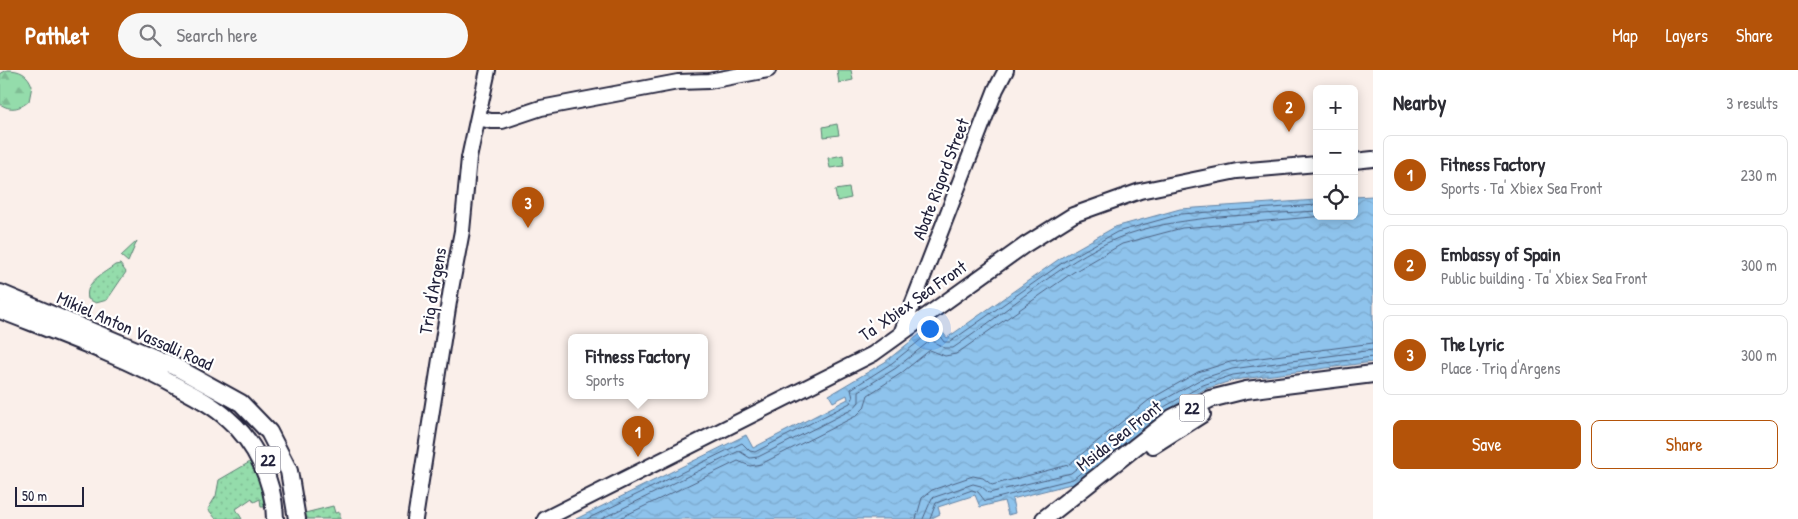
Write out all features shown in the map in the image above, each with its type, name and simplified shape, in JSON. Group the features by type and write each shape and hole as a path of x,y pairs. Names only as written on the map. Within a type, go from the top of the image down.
{"highway":[{"name":"Mikiel Anton Vassalli Road","path":"0,292 174,366 213,397 229,420 254,449 268,478 275,519"},
{"name":"Mikiel Anton Vassalli Road","path":"0,310 142,366 213,397 241,403 269,432 289,470 298,519"},
{"name":"Msida Sea Front","path":"1044,519 1172,418 1210,399 1246,390 1373,374"},
{"name":"Msida Sea Front","path":"1062,519 1144,451 1211,409 1249,398 1362,383 1373,384"},
{"name":"22","path":"213,397 236,414 262,438 277,464 281,476 287,519"},
{"name":"22","path":"236,414 268,459 281,504 281,519"}],"main road":[{"name":"Triq d'Argens","path":"415,519 449,299 462,232 469,158 488,70"},
{"path":"478,118 502,121 541,108 678,82 709,81 768,70"},
{"path":"996,89 999,70"},
{"name":"Abate Rigord Street","path":"902,331 996,89 1006,70"},
{"path":"1358,160 1373,159"},
{"name":"Ta' Xbiex Sea Front","path":"545,519 873,354 928,312 1025,244 1073,215 1140,191 1237,171 1313,164"},
{"path":"913,303 915,310 928,312"}],"green space":[{"path":"7,70 23,74 28,78 32,86 29,101 22,106 7,108 0,104 0,74"},
{"path":"837,70 851,70 853,80 839,83"},
{"path":"837,124 839,135 824,137 823,127"},
{"path":"843,155 844,166 830,168 828,158"},
{"path":"849,188 851,198 837,201 835,190"},
{"path":"137,241 128,262 121,256"},
{"path":"120,264 126,272 107,300 96,303 88,299 89,288 92,283 100,275 115,265"},
{"path":"250,462 263,489 267,507 261,507 260,499 254,502 252,498 236,509 242,519 216,519 208,509 216,496 219,480"},
{"path":"333,506 335,513 340,512 340,519 302,519 301,514"}],"water":[{"path":"1373,196 1373,362 1234,380 1205,389 1160,415 1072,487 1071,484 1012,499 1015,513 1008,515 1004,501 980,507 975,495 938,507 940,514 930,519 576,519 746,435 753,448 848,399 847,395 833,402 829,395 885,362 935,322 947,338 1062,257 1115,227 1180,209 1313,200 1313,220 1358,220 1358,197"}],"place":[{"name":"Embassy of Spain","path":"1289,132"},
{"name":"The Lyric","path":"528,228"},
{"name":"Fitness Factory","path":"638,457"}]}
